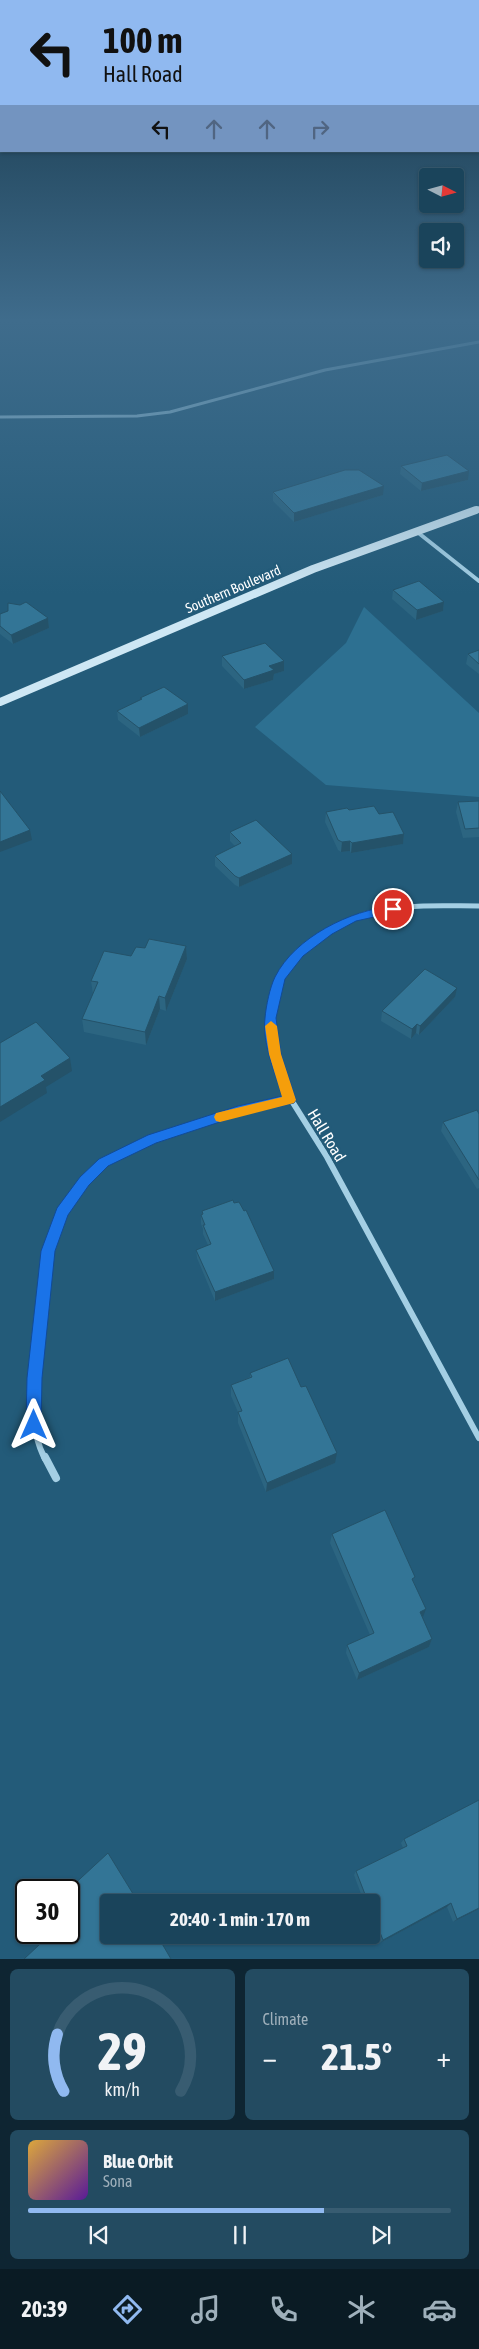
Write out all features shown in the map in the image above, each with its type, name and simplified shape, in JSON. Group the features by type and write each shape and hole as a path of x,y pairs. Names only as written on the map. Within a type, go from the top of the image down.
{"main road":[{"name":"Southern Boulevard","path":"0,702 313,569 479,509"}],"street":[{"path":"0,417 137,416 176,410"},
{"path":"416,531 479,581"},
{"name":"Hall Road","path":"479,906 377,911 360,916 328,931 307,946 292,961 280,978 270,1018 275,1054 290,1100 322,1149 479,1438"},
{"path":"56,1478 39,1447 34,1425 34,1378 48,1251 62,1212 84,1181 104,1162 112,1158 152,1139 238,1111 290,1100"}],"shaded area":[{"path":"364,607 479,713 479,797 326,785 255,727 346,643"}],"building":[{"path":"447,455 469,471 422,483 401,466"},
{"path":"345,470 359,470 384,486 294,513 273,492"},
{"path":"419,581 444,602 417,610 393,590"},
{"path":"26,602 48,618 11,635 0,626 0,614 8,611 8,603 20,605"},
{"path":"265,643 284,661 269,666 274,670 244,680 222,656"},
{"path":"479,650 479,664 468,654"},
{"path":"164,687 188,704 139,728 117,711 142,699 140,698"},
{"path":"0,791 30,830 0,842"},
{"path":"479,801 479,828 465,829 458,802"},
{"path":"374,806 379,814 393,812 404,834 352,843 350,841 342,842 338,840 326,812"},
{"path":"256,820 292,854 239,878 215,856 241,843 230,832"},
{"path":"149,939 186,946 165,998 159,996 145,1032 82,1019 98,982 91,981 104,951 131,956 136,947 145,948"},
{"path":"425,969 457,988 420,1026 417,1024 412,1029 382,1011"},
{"path":"36,1022 70,1058 41,1076 45,1080 0,1107 0,1043"},
{"path":"477,1110 479,1114 479,1180 443,1122"},
{"path":"233,1200 234,1203 239,1202 244,1211 246,1210 274,1271 215,1292 196,1250 211,1244 201,1215 203,1214 202,1211"},
{"path":"288,1358 301,1387 306,1386 337,1453 267,1483 238,1412 242,1411 231,1385 252,1377 250,1373"},
{"path":"385,1510 415,1577 412,1579 426,1609 420,1612 432,1639 359,1673 347,1645 374,1633 332,1534"},
{"path":"479,1800 479,1908 457,1919 451,1903 383,1940 380,1932 380,1894 365,1894 356,1871 407,1846 404,1839"},
{"path":"108,1853 133,1894 100,1894 100,1944 162,1944 171,1959 24,1959 40,1944 80,1944 80,1879"}],"slow traffic":[{"path":"220,1117 238,1111 290,1100 275,1054 271,1026"}],"route":[{"path":"34,1425 34,1378 48,1251 62,1212 84,1181 104,1162 152,1139 238,1111 290,1100 275,1054 270,1018 280,978 292,961 307,946 328,931 352,918 393,909"}]}
